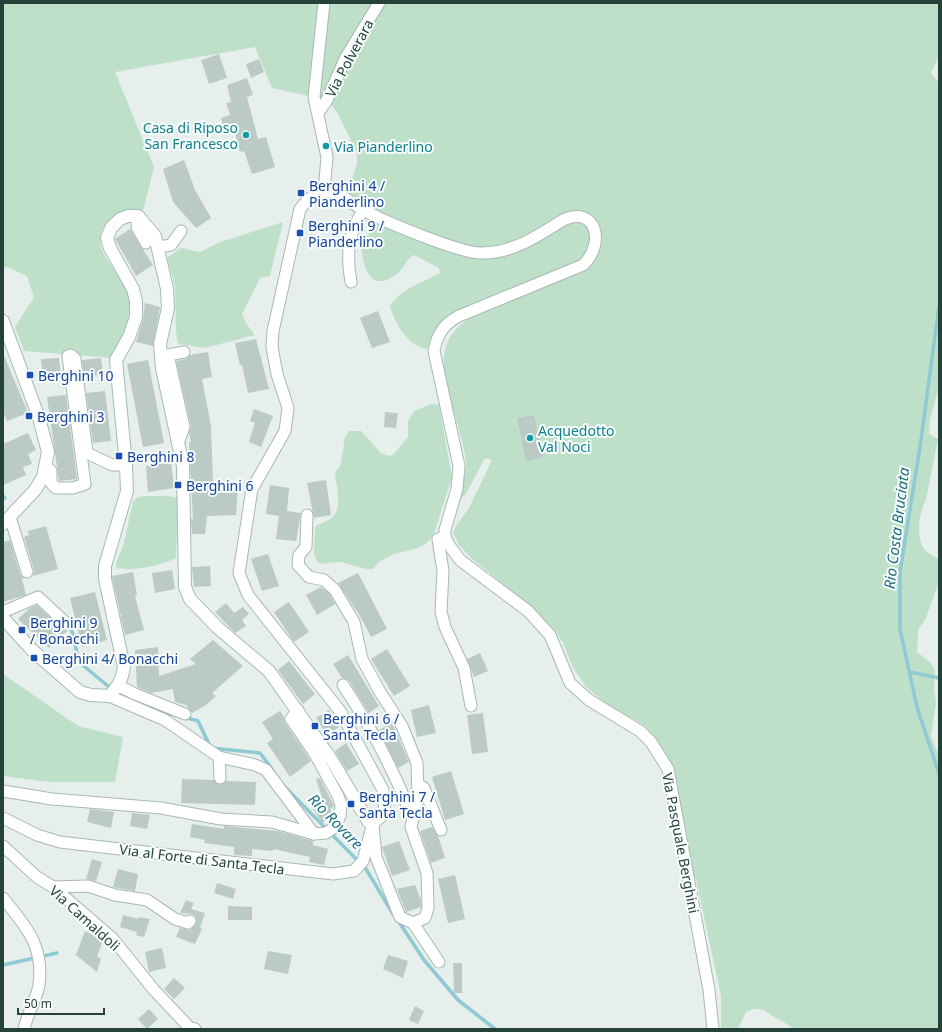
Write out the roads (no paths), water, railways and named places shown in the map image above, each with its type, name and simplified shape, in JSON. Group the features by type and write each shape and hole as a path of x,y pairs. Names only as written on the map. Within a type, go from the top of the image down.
{"street":[{"path":"324,3 314,97 327,157 324,192"},
{"name":"Via Polverara","path":"318,113 327,100 346,57 379,3"},
{"path":"373,824 385,813 383,790 340,712 248,595 239,573 252,489 285,431 288,408 277,374 272,347 273,331 300,209 307,200 324,192 332,192 363,210 462,249 482,254 516,247 570,217 579,217 587,220 593,226 596,234 594,251 583,265 459,316 445,326 436,339 434,351 459,466 457,489 447,521 445,537 438,539 443,571 441,612 445,627 464,668 471,706"},
{"path":"351,282 348,245 356,222 363,210"},
{"path":"109,696 118,686 123,677 124,667 105,579 105,566 127,491 116,360 129,337 136,317 136,301 133,289 110,248 107,238 111,228 120,219 128,216 138,216 155,236 167,289 168,308 160,344 162,368 184,466 185,587 190,599 218,628 269,671 298,710 331,759 368,821 373,824"},
{"path":"138,216 137,227 146,243"},
{"path":"158,247 171,245 180,230"},
{"path":"3,321 44,433 48,452 43,477 35,490 6,521 27,572"},
{"path":"179,441 184,427 168,355 184,352"},
{"path":"46,466 51,471 52,483 56,488 73,488 86,484 68,356 71,355 75,359 87,453 112,464 126,465"},
{"path":"307,515 306,547 299,555 298,564 309,578 324,580 336,590 354,622 362,659 380,692 402,726 417,763 418,796 412,817 411,827 427,873 428,908 425,918 413,923"},
{"name":"Via Pasquale Berghini","path":"445,537 460,560 528,611 550,635 570,683 589,700 640,731 651,742 668,769 709,990 713,1029"},
{"path":"3,612 38,597 66,624"},
{"path":"3,618 32,650 80,692 91,695 109,696 165,720 219,757 255,765 266,770 314,834"},
{"path":"343,685 373,731 398,781 412,817"},
{"path":"118,686 185,714"},
{"path":"3,791 52,799 161,808 220,819 272,822 314,834 326,833 335,827 340,816 341,805 338,796 315,754 291,719 298,710"},
{"path":"219,757 220,778"},
{"path":"418,784 424,788 441,830"},
{"name":"Via al Forte di Santa Tecla","path":"3,818 37,835 60,842 333,874 354,871 363,861 373,824"},
{"path":"373,824 376,857 400,917 413,923 440,962"},
{"name":"Via Camaldoli","path":"3,846 37,877 53,887 113,939 154,990 190,1027 195,1029"},
{"path":"53,887 88,886 115,895 147,900 175,919 188,923 190,920"},
{"path":"3,898 24,924 36,944 39,986 27,1015 24,1029"}],"waterway":[{"name":"Rio Costa Bruciata","path":"939,306 920,447 900,572 900,629 917,707 939,774"},
{"name":"Rio Rovare","path":"71,627 79,662 109,687"},
{"path":"910,672 939,678"},
{"name":"Rio Rovare","path":"132,698 149,707 171,714"},
{"name":"Rio Rovare","path":"184,717 198,721 211,748 260,753 272,769"},
{"name":"Rio Rovare","path":"282,784 366,869 393,914"},
{"name":"Rio Rovare","path":"397,919 424,960 458,1000 495,1029"},
{"path":"3,965 57,953"}],"place":[{"name":"Casa di Riposo San Francesco","path":"246,135"},
{"name":"Via Pianderlino","path":"326,146"},
{"name":"Berghini 4 / Pianderlino","path":"301,193"},
{"name":"Berghini 9 / Pianderlino","path":"300,233"},
{"name":"Berghini 10","path":"30,375"},
{"name":"Berghini 3","path":"29,416"},
{"name":"Acquedotto Val Noci","path":"530,438"},
{"name":"Berghini 8","path":"119,456"},
{"name":"Berghini 6","path":"178,485"},
{"name":"Berghini 9 / Bonacchi","path":"22,630"},
{"name":"Berghini 4/ Bonacchi","path":"34,658"},
{"name":"Berghini 6 / Santa Tecla","path":"315,726"},
{"name":"Berghini 7 / Santa Tecla","path":"351,804"}]}
